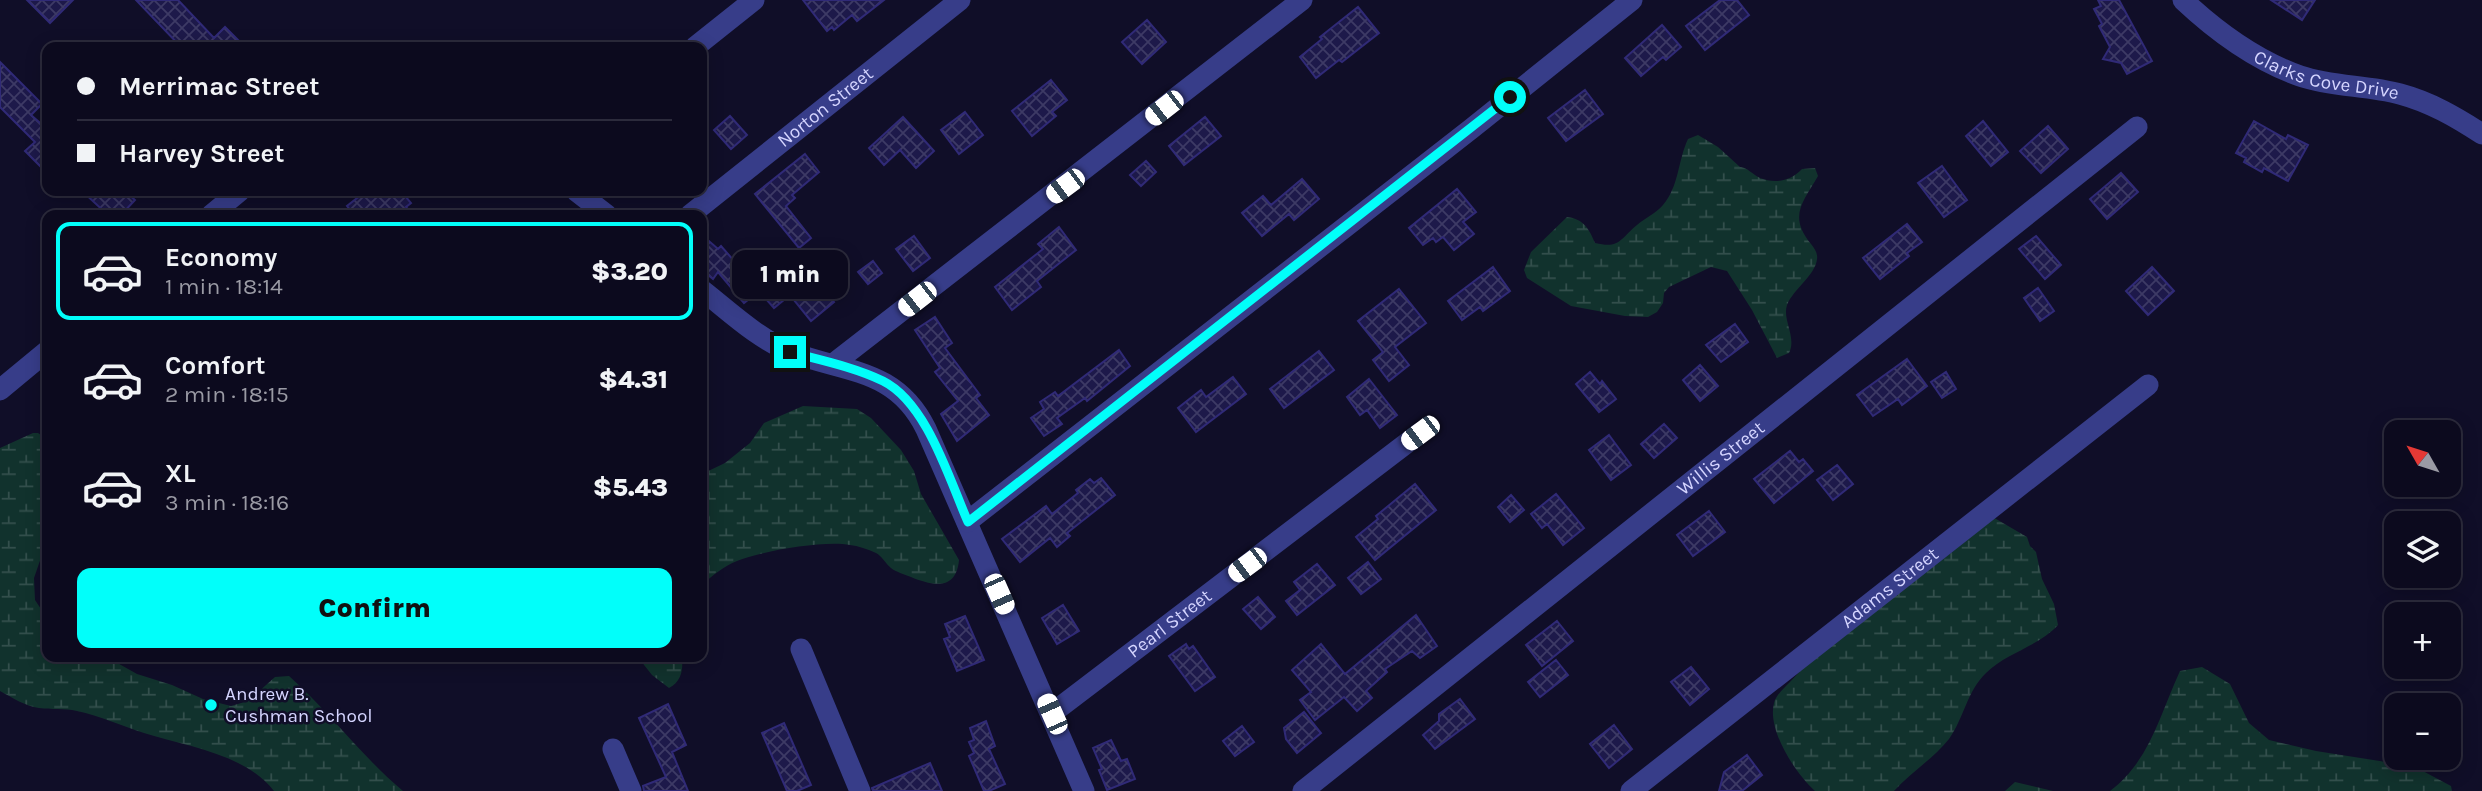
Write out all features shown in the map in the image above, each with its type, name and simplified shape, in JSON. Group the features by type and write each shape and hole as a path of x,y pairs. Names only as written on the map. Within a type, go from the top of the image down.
{"street":[{"path":"701,42 754,0"},
{"name":"Norton Street","path":"696,210 960,0"},
{"path":"833,364 1302,0"},
{"path":"968,522 1460,138 1632,0"},
{"name":"Clarks Cove Drive","path":"2183,0 2210,25 2238,45 2274,65 2300,76 2337,85 2399,94 2450,114 2482,134"},
{"name":"Willis Street","path":"1303,791 2137,127"},
{"path":"217,210 234,196"},
{"path":"582,196 601,210"},
{"path":"707,294 742,322 782,347 884,382 913,405 968,522 1084,791"},
{"path":"0,390 42,355"},
{"name":"Adams Street","path":"1631,791 2148,385"},
{"name":"Pearl Street","path":"1052,714 1420,433"},
{"path":"801,649 860,791"},
{"path":"613,749 631,791"}],"green space":[{"path":"1698,135 1718,147 1740,167 1760,178 1783,180 1802,169 1815,168 1818,176 1803,202 1799,217 1804,234 1816,251 1817,259 1812,271 1787,305 1786,317 1791,347 1789,353 1777,358 1752,310 1727,271 1711,267 1669,287 1657,312 1648,317 1625,316 1571,306 1527,278 1524,270 1531,252 1567,217 1578,220 1585,226 1595,243 1610,245 1619,242 1663,205 1672,190 1688,139"},
{"path":"803,406 857,409 871,418 901,450 914,471 921,494 959,560 953,577 942,583 927,582 900,573 878,554 863,548 825,544 793,547 748,557 723,568 707,580 707,472 725,463 750,443 764,423"},
{"path":"33,433 42,436 42,555 34,578 35,600 42,610 42,662 116,662 137,674 172,685 203,699 231,706 248,701 275,677 289,676 403,791 274,791 248,768 214,753 86,713 34,707 0,691 0,448"},
{"path":"1991,516 2027,537 2036,552 2042,579 2054,604 2058,625 2041,639 2003,660 1986,673 1974,688 1949,739 1894,791 1815,791 1791,762 1779,738 1773,714 1777,697 1836,637"},
{"path":"642,662 682,662 679,678 669,688 652,675"},
{"path":"2202,667 2230,684 2249,723 2269,740 2384,762 2384,770 2421,770 2451,786 2452,791 2110,791 2135,766 2153,736 2180,671"},
{"path":"2015,782 2053,791 2005,791"}],"building":[{"path":"27,0 73,0 50,23"},
{"path":"136,0 178,0 214,38 225,27 240,42 176,42"},
{"path":"803,0 884,0 857,21 852,15 834,30 832,27 827,31"},
{"path":"1720,0 1737,0 1749,15 1705,50 1686,26"},
{"path":"2098,0 2119,0 2152,61 2127,74 2121,63 2103,59 2110,47 2094,9 2101,6"},
{"path":"2271,0 2315,0 2302,20"},
{"path":"1358,7 1379,33 1316,78 1300,57"},
{"path":"1147,20 1166,42 1142,64 1122,42"},
{"path":"1662,25 1681,47 1666,60 1663,57 1641,76 1625,58"},
{"path":"0,62 42,104 31,115 42,125 42,168 25,151 35,142 0,107"},
{"path":"1051,80 1067,100 1052,112 1056,116 1032,136 1012,111"},
{"path":"1585,90 1603,114 1566,141 1548,118"},
{"path":"965,112 983,135 959,154 941,130"},
{"path":"730,116 747,135 731,149 714,130"},
{"path":"903,117 934,151 916,168 900,150 884,165 869,148"},
{"path":"1205,117 1221,136 1184,165 1169,146"},
{"path":"1983,121 2008,152 1991,166 1966,136"},
{"path":"2254,121 2286,139 2288,135 2308,145 2288,181 2264,168 2262,172 2244,162 2246,158 2236,153"},
{"path":"2048,126 2068,149 2041,173 2020,151"},
{"path":"805,154 819,172 792,195 795,198 786,206 811,238 799,248 755,194"},
{"path":"1146,161 1156,172 1141,186 1130,175"},
{"path":"1942,166 1967,200 1944,217 1918,183"},
{"path":"2121,173 2138,192 2107,219 2090,199"},
{"path":"1302,179 1319,199 1294,220 1289,214 1262,236 1242,213 1263,196 1271,205"},
{"path":"1457,189 1476,212 1463,222 1474,234 1454,250 1443,237 1436,242 1433,238 1423,245 1409,228"},
{"path":"87,196 131,196 135,200 126,210 103,210"},
{"path":"360,196 405,196 411,203 406,207 409,210 350,210 347,206"},
{"path":"1907,224 1922,242 1880,279 1863,258"},
{"path":"1059,227 1076,250 1037,281 1041,287 1012,310 995,287 1043,249 1038,244"},
{"path":"914,236 930,258 913,271 896,249"},
{"path":"2036,236 2061,265 2045,279 2019,249"},
{"path":"707,239 718,249 721,246 749,278 762,268 765,272 773,266 795,291 774,308 759,291 744,303 718,272 713,279 707,274"},
{"path":"873,261 882,273 868,284 858,272"},
{"path":"1493,267 1510,291 1483,311 1480,307 1462,320 1448,301"},
{"path":"2152,267 2174,291 2148,315 2126,291"},
{"path":"816,280 834,302 811,321 793,299"},
{"path":"2038,288 2054,311 2040,321 2024,298"},
{"path":"1399,289 1426,323 1395,347 1409,365 1389,381 1373,360 1383,352 1358,321"},
{"path":"935,317 952,343 945,348 980,395 976,398 989,415 957,441 941,414 958,401 935,372 940,368 915,330"},
{"path":"1735,324 1748,342 1721,362 1706,345"},
{"path":"1119,350 1130,366 1087,401 1085,398 1057,418 1062,424 1044,436 1031,418 1044,409 1040,402 1055,392 1058,396"},
{"path":"1319,351 1334,370 1284,408 1270,389"},
{"path":"1907,359 1927,386 1902,405 1898,399 1873,416 1857,395"},
{"path":"1700,365 1718,386 1700,401 1683,380"},
{"path":"1590,372 1600,384 1602,381 1616,399 1599,412 1576,384"},
{"path":"1946,372 1956,389 1942,398 1931,382"},
{"path":"1233,377 1246,394 1196,432 1178,408 1201,390 1206,397"},
{"path":"1369,379 1397,415 1380,428 1367,410 1360,415 1347,397"},
{"path":"1664,424 1677,438 1654,458 1641,444"},
{"path":"1609,435 1631,465 1611,480 1589,450"},
{"path":"1790,451 1799,462 1803,459 1813,471 1774,503 1754,479"},
{"path":"1837,465 1853,484 1833,500 1817,480"},
{"path":"1101,478 1115,495 1067,533 1070,536 1057,547 1050,538 1020,562 1002,539 1046,506 1052,514 1078,493 1076,490 1090,479 1094,483"},
{"path":"1415,484 1436,510 1375,560 1356,537 1378,519 1376,516"},
{"path":"1556,494 1584,528 1563,545 1547,524 1542,528 1531,514"},
{"path":"1511,495 1524,510 1510,522 1498,507"},
{"path":"1709,511 1725,532 1693,556 1677,535"},
{"path":"1368,562 1381,579 1361,594 1348,578"},
{"path":"1317,564 1335,585 1297,615 1286,601 1300,590 1294,582"},
{"path":"1258,597 1275,617 1261,629 1243,609"},
{"path":"1063,605 1079,631 1057,644 1042,618"},
{"path":"1416,615 1437,646 1420,658 1412,651 1385,669 1387,672 1366,691 1372,698 1357,711 1344,697 1315,720 1300,700 1311,692 1292,670 1321,644 1345,674"},
{"path":"965,616 984,660 957,671 944,639 950,637 945,624"},
{"path":"1557,621 1573,641 1542,666 1526,645"},
{"path":"1186,644 1189,649 1193,646 1215,677 1195,691 1169,656"},
{"path":"1556,660 1568,675 1540,697 1528,682"},
{"path":"1691,667 1709,689 1690,705 1671,682"},
{"path":"1460,699 1475,719 1435,749 1423,735 1439,721 1439,714"},
{"path":"668,704 686,745 672,752 688,791 644,791 643,786 666,777 639,718"},
{"path":"1304,712 1321,733 1297,753 1286,739 1284,728"},
{"path":"986,721 995,746 989,749 1005,784 989,791 984,791 969,756 974,753 969,742 974,740 970,728"},
{"path":"784,723 811,785 797,791 787,791 762,733"},
{"path":"1614,725 1632,749 1609,768 1590,744"},
{"path":"1242,726 1254,742 1235,756 1223,741"},
{"path":"1111,740 1121,761 1127,759 1135,779 1107,790 1093,748"},
{"path":"1747,755 1762,775 1742,791 1719,791 1724,772"},
{"path":"930,763 942,791 873,791 872,788"}],"place":[{"name":"Andrew B. Cushman School","path":"211,705"}],"route":[{"path":"790,352 884,382 913,405 968,522 1510,97"}]}
